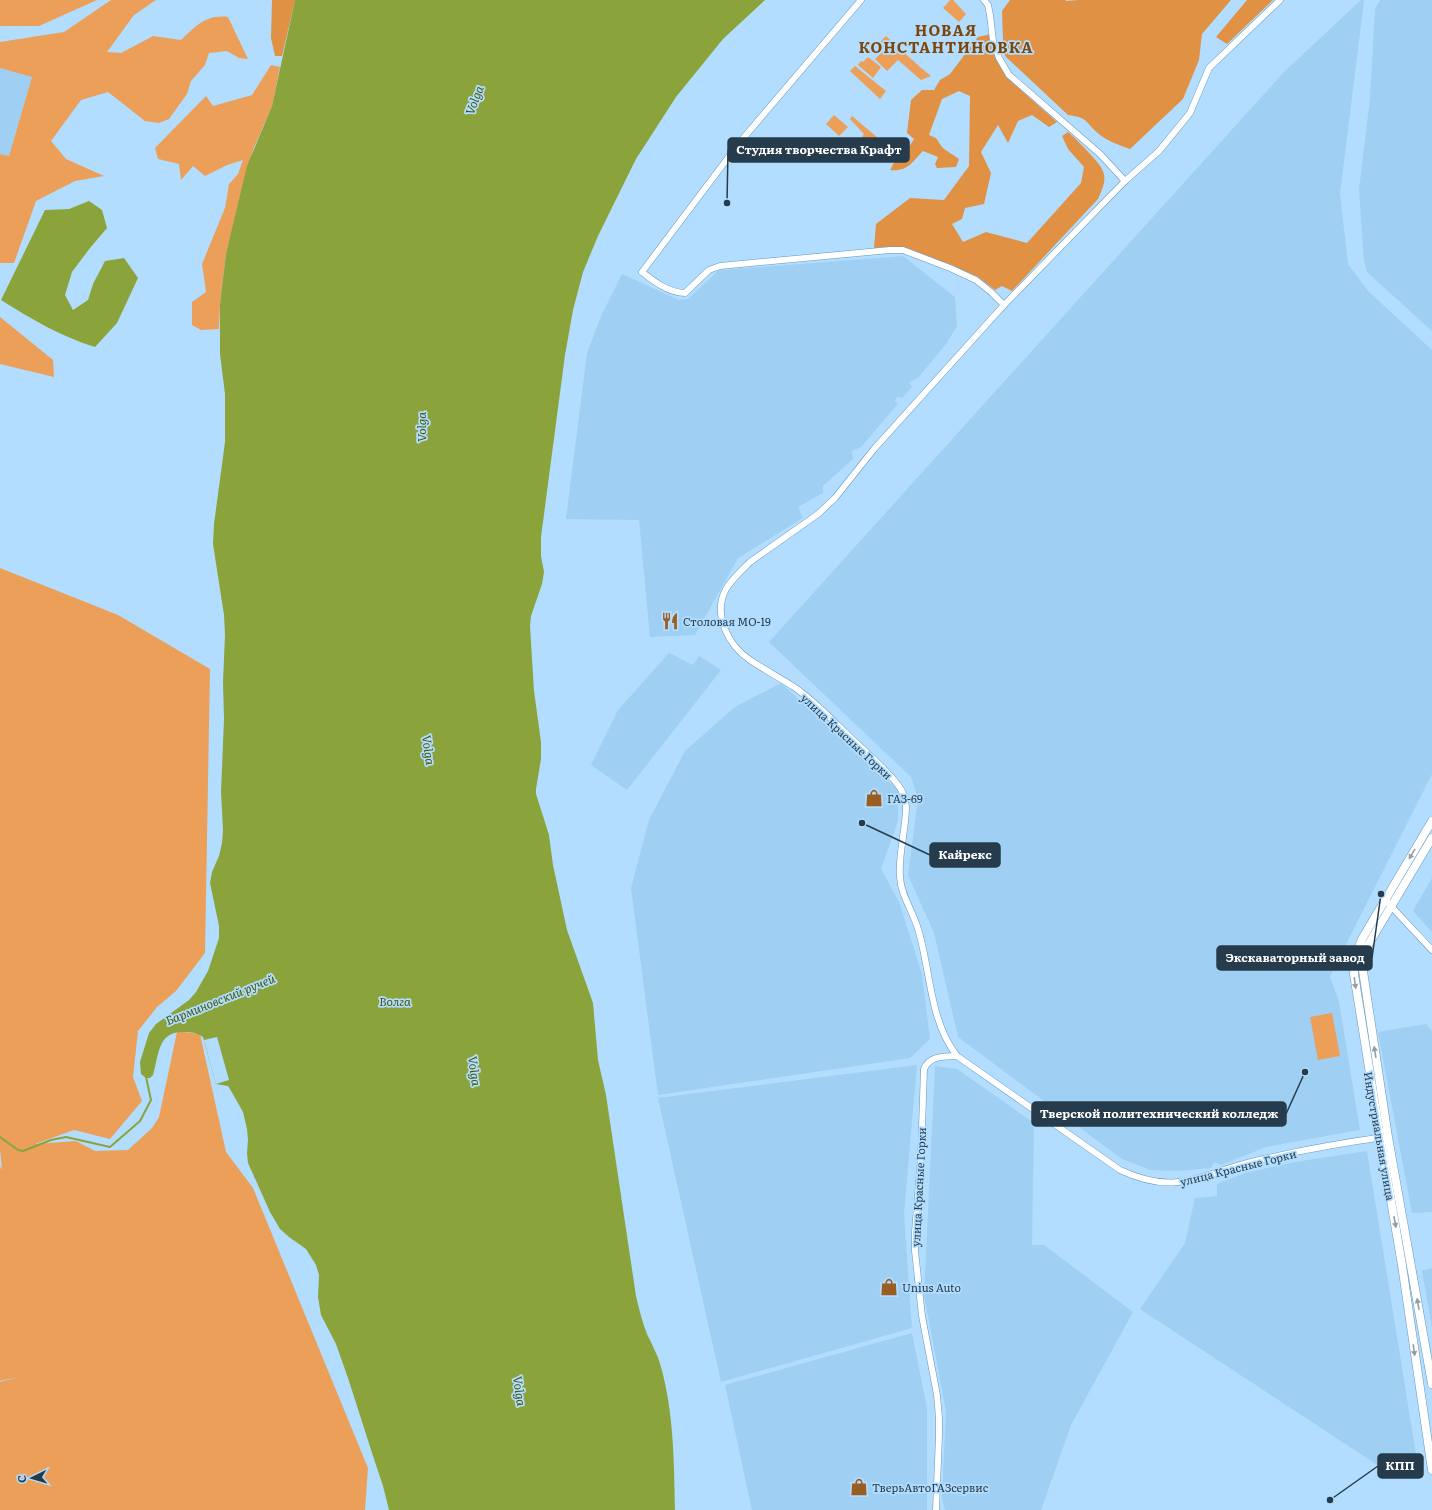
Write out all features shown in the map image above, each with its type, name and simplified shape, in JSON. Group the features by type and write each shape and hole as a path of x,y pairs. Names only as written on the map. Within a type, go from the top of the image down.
{"street":[{"path":"861,0 740,142 642,272 661,286 677,293 685,293 709,270 720,266 903,250 950,268 976,280 1004,305"},
{"path":"984,0 988,6 990,15 993,42 999,58 1009,75 1100,154 1125,181"},
{"name":"улица Красные Горки","path":"1280,0 1209,68 1190,113 1159,151 1125,181 1004,305 874,450 834,498 818,514 750,562 729,585 722,600 721,609 723,626 736,648 749,660 795,688 815,704 885,770 898,784 903,793 906,802 906,812 900,868 901,884 918,928 938,1022 946,1040 957,1056 1120,1170 1145,1180 1186,1182 1259,1160 1384,1137"},
{"name":"Индустриальная улица","path":"1432,821 1360,943 1356,954 1354,968 1384,1137 1432,1384"},
{"name":"Индустриальная улица","path":"1432,838 1368,945 1364,971 1384,1137 1432,1470"},
{"path":"1385,900 1432,950"},
{"name":"улица Красные Горки","path":"936,1510 940,1436 939,1418 936,1388 922,1316 915,1251 915,1232 921,1156 924,1069 928,1062 936,1058 957,1056"}],"shaded area":[{"path":"0,0 97,0 39,26 0,26"},
{"path":"111,0 156,0 134,15 107,52 121,53 153,36 181,40 207,19 213,17 228,17 248,59 239,58 227,51 209,53 205,65 191,81 187,94 169,119 159,123 145,121 108,92 81,100 51,141 66,159 104,176 75,181 36,201 14,263 0,263 0,154 9,156 32,77 0,68 0,42 64,32"},
{"path":"272,0 295,0 282,56 275,56 271,38"},
{"path":"950,0 953,0 966,14 959,22 943,8"},
{"path":"1010,0 1231,0 1202,34 1199,60 1183,99 1130,149 1106,139 1094,130 1084,119 1068,115 1005,56 1002,11"},
{"path":"1247,0 1273,0 1227,44 1216,37"},
{"path":"1361,0 1364,0 1340,194 1348,264 1368,291 1432,350 1432,774 1330,976 1339,1002 1360,1130 1266,1147 1221,1165 1214,1162 1211,1168 1178,1171 1150,1170 1122,1159 958,1037 934,933 908,875 918,799 911,777 769,642 1283,73"},
{"path":"1380,0 1432,0 1432,331 1367,272 1364,261 1359,189 1370,99 1375,9"},
{"path":"991,34 995,57 1006,77 1057,122 1049,127 1032,115 1018,121 1008,143 998,125 981,152 991,173 984,204 965,208 962,219 952,224 963,242 986,232 1027,243 1081,183 1084,167 1068,149 1062,136 1068,132 1096,160 1103,170 1104,175 1103,185 1098,199 1012,291 1002,286 995,290 978,277 949,264 905,249 890,247 874,248 876,224 910,198 944,200 969,166 970,96 959,91 942,99 929,135 936,139 943,148 959,159 956,167 937,168 935,164 938,157 923,151 905,168 890,170 898,155 909,147 914,139 907,133 911,100 922,90 934,90 940,80 950,74 978,37"},
{"path":"886,36 931,76 921,80 898,60 887,71 875,59 885,49 879,43"},
{"path":"868,57 881,67 873,78 858,65 861,61 863,62"},
{"path":"271,65 280,67 272,106 253,150 226,254 220,304 219,329 201,330 192,325 192,302 206,292 202,264 225,208 229,184 238,174 243,160 227,165 205,176 193,166 181,180 179,164 158,159 155,148 206,96 213,106 252,95"},
{"path":"855,66 886,91 880,99 850,71"},
{"path":"0,68 32,77 9,156 0,154"},
{"path":"834,115 848,127 839,136 826,124"},
{"path":"852,116 891,149 881,161 860,140 864,134 850,119"},
{"path":"903,256 955,297 957,326 946,344 918,378 909,382 912,387 902,398 897,397 895,401 898,404 861,447 852,451 853,459 823,486 823,493 798,507 803,518 738,558 695,635 650,637 639,520 566,519 587,353 602,314 622,274 679,300 688,299 718,271 722,270"},
{"path":"0,317 53,360 54,377 0,364"},
{"path":"0,568 118,615 210,669 205,953 176,991 157,1007 138,1031 133,1077 142,1101 110,1139 74,1130 35,1144 76,1141 95,1151 128,1150 152,1128 159,1117 177,1032 200,1034 226,1152 253,1188 368,1468 365,1510 0,1510 0,1382 19,1377 0,1381 0,1166 2,1170 0,1149"},
{"path":"669,653 693,665 699,656 721,670 627,790 591,765 618,710"},
{"path":"781,683 898,790 898,821 881,869 899,902 922,974 930,1039 910,1058 658,1095 631,888 649,820 685,751 735,707"},
{"path":"1432,878 1432,932 1413,911"},
{"path":"1332,1013 1340,1056 1318,1060 1310,1017"},
{"path":"1426,1024 1432,1031 1432,1212 1412,1213 1378,1032"},
{"path":"917,1065 904,1213 912,1328 721,1382 658,1098"},
{"path":"935,1066 957,1069 1034,1123 1032,1245 1044,1245 1133,1312 1071,1425 1041,1510 945,1510 942,1498 946,1411 924,1295"},
{"path":"1367,1151 1418,1467 1388,1472 1140,1309 1185,1243 1195,1198 1217,1196 1217,1184 1245,1173 1295,1162"},
{"path":"1432,1268 1432,1327 1422,1271"},
{"path":"912,1333 927,1408 927,1510 752,1510 725,1385"}],"water":[{"name":"Волга","path":"295,0 765,0 723,39 676,97 636,159 598,236 583,272 573,310 565,355 541,537 541,556 544,572 542,584 531,616 530,626 534,691 541,742 541,759 536,794 549,835 553,865 567,930 593,1003 598,1060 606,1095 636,1296 645,1329 660,1363 669,1402 675,1510 389,1510 383,1486 348,1378 336,1344 321,1315 318,1297 319,1275 316,1265 306,1249 280,1229 270,1212 248,1163 247,1129 243,1112 228,1086 216,1084 203,1037 187,1032 176,1032 169,1035 164,1040 158,1053 153,1075 150,1078 146,1078 141,1074 140,1062 149,1033 156,1024 189,1000 196,992 208,971 219,938 219,926 210,883 212,872 219,856 223,830 221,792 225,635 224,615 213,544 214,524 225,442 225,394 220,354 220,304 226,254 247,166 272,106"},
{"path":"89,201 102,210 107,228 72,272 65,295 73,310 88,300 93,284 105,261 124,258 138,278 117,323 95,347 47,327 1,300 45,210 69,209"}],"pier":[{"path":"217,1037 229,1080 216,1084 204,1040"}],"waterway":[{"name":"Барминовский ручей","path":"0,1137 18,1150 23,1151 51,1140 66,1137 110,1147 140,1121 151,1100 146,1077"}],"place":[{"name":"Студия творчества Крафт","path":"727,203"},
{"name":"Столовая МО-19","path":"670,621"},
{"name":"ГАЗ-69","path":"874,798"},
{"name":"Кайрекс","path":"862,823"},
{"name":"Экскаваторный завод","path":"1381,894"},
{"name":"Тверской политехнический колледж","path":"1305,1072"},
{"name":"Unius Auto","path":"889,1287"},
{"name":"ТверьАвтоГАЗсервис","path":"859,1487"},
{"name":"КПП","path":"1330,1500"}],"district":[{"name":"НОВАЯ КОНСТАНТИНОВКА","path":"946,38"}],"water label":[{"name":"Volga","path":"474,100"},
{"name":"Volga","path":"421,427"},
{"name":"Volga","path":"429,750"},
{"name":"Volga","path":"475,1071"},
{"name":"Volga","path":"520,1391"}]}
